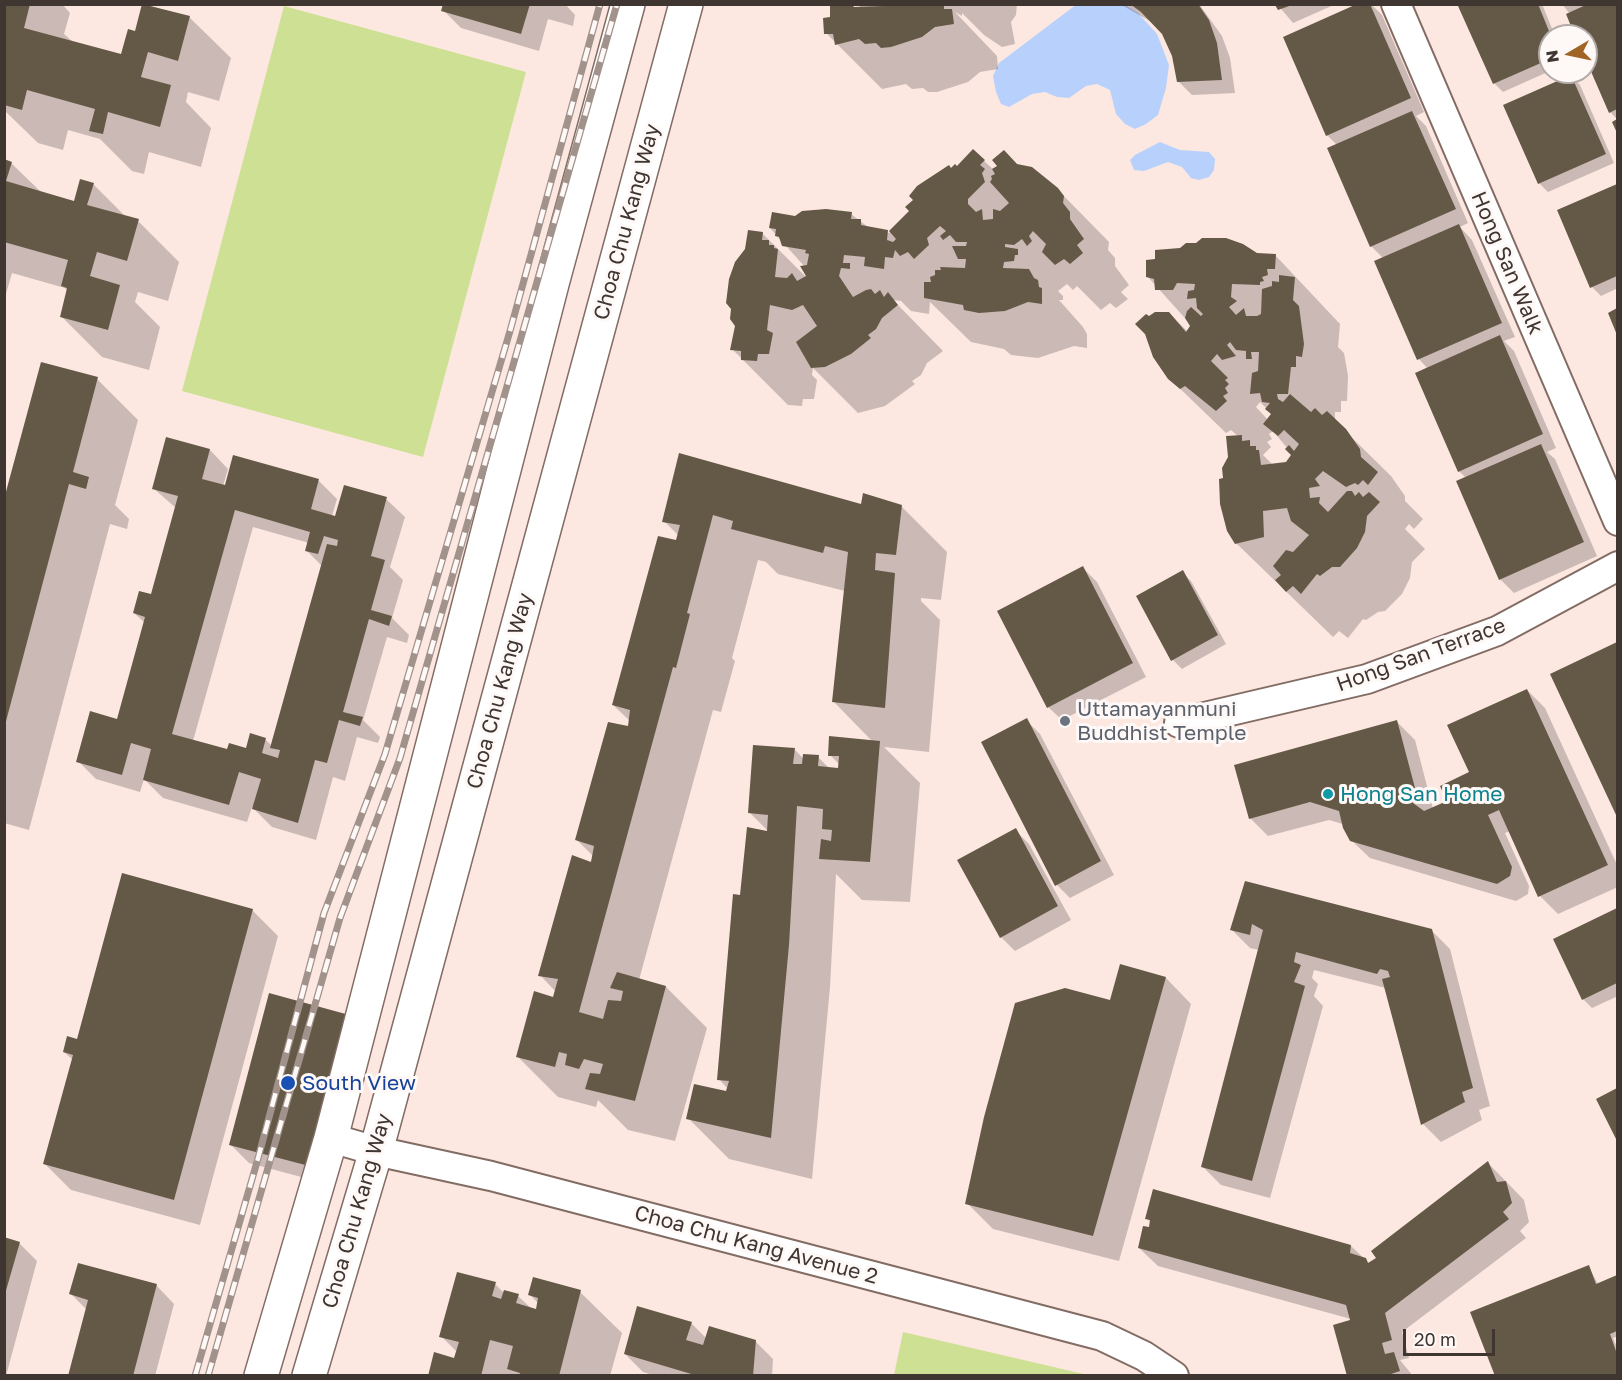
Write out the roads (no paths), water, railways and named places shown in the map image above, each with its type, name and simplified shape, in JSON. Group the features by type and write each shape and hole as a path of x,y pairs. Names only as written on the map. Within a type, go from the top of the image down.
{"main road":[{"path":"261,1376 331,1138 553,280 628,4"},
{"name":"Choa Chu Kang Way","path":"309,1376 376,1151 686,4"}],"street":[{"name":"Hong San Walk","path":"1396,4 1617,521"},
{"name":"Hong San Terrace","path":"1179,723 1367,679 1497,631 1617,566"},
{"name":"Choa Chu Kang Avenue 2","path":"331,1138 376,1151 490,1176 1102,1336 1144,1356 1174,1376"}],"water":[{"path":"1077,4 1125,5 1138,13 1157,34 1169,65 1166,88 1158,115 1146,124 1135,129 1125,124 1116,114 1110,90 1097,84 1086,86 1069,98 1057,97 1045,92 1032,94 1009,107 1001,104 993,76 999,63"},
{"path":"1160,142 1180,150 1209,152 1215,159 1214,170 1209,177 1199,180 1191,178 1182,167 1168,162 1144,171 1134,170 1130,160"}],"railway":[{"path":"195,1376 257,1162 324,913 385,754 510,331 600,4"},
{"path":"208,1376 340,918 400,758 617,4"}],"place":[{"name":"Uttamayanmuni Buddhist Temple","path":"1065,721"},
{"name":"Hong San Home","path":"1328,794"},
{"name":"South View","path":"288,1083"}]}
